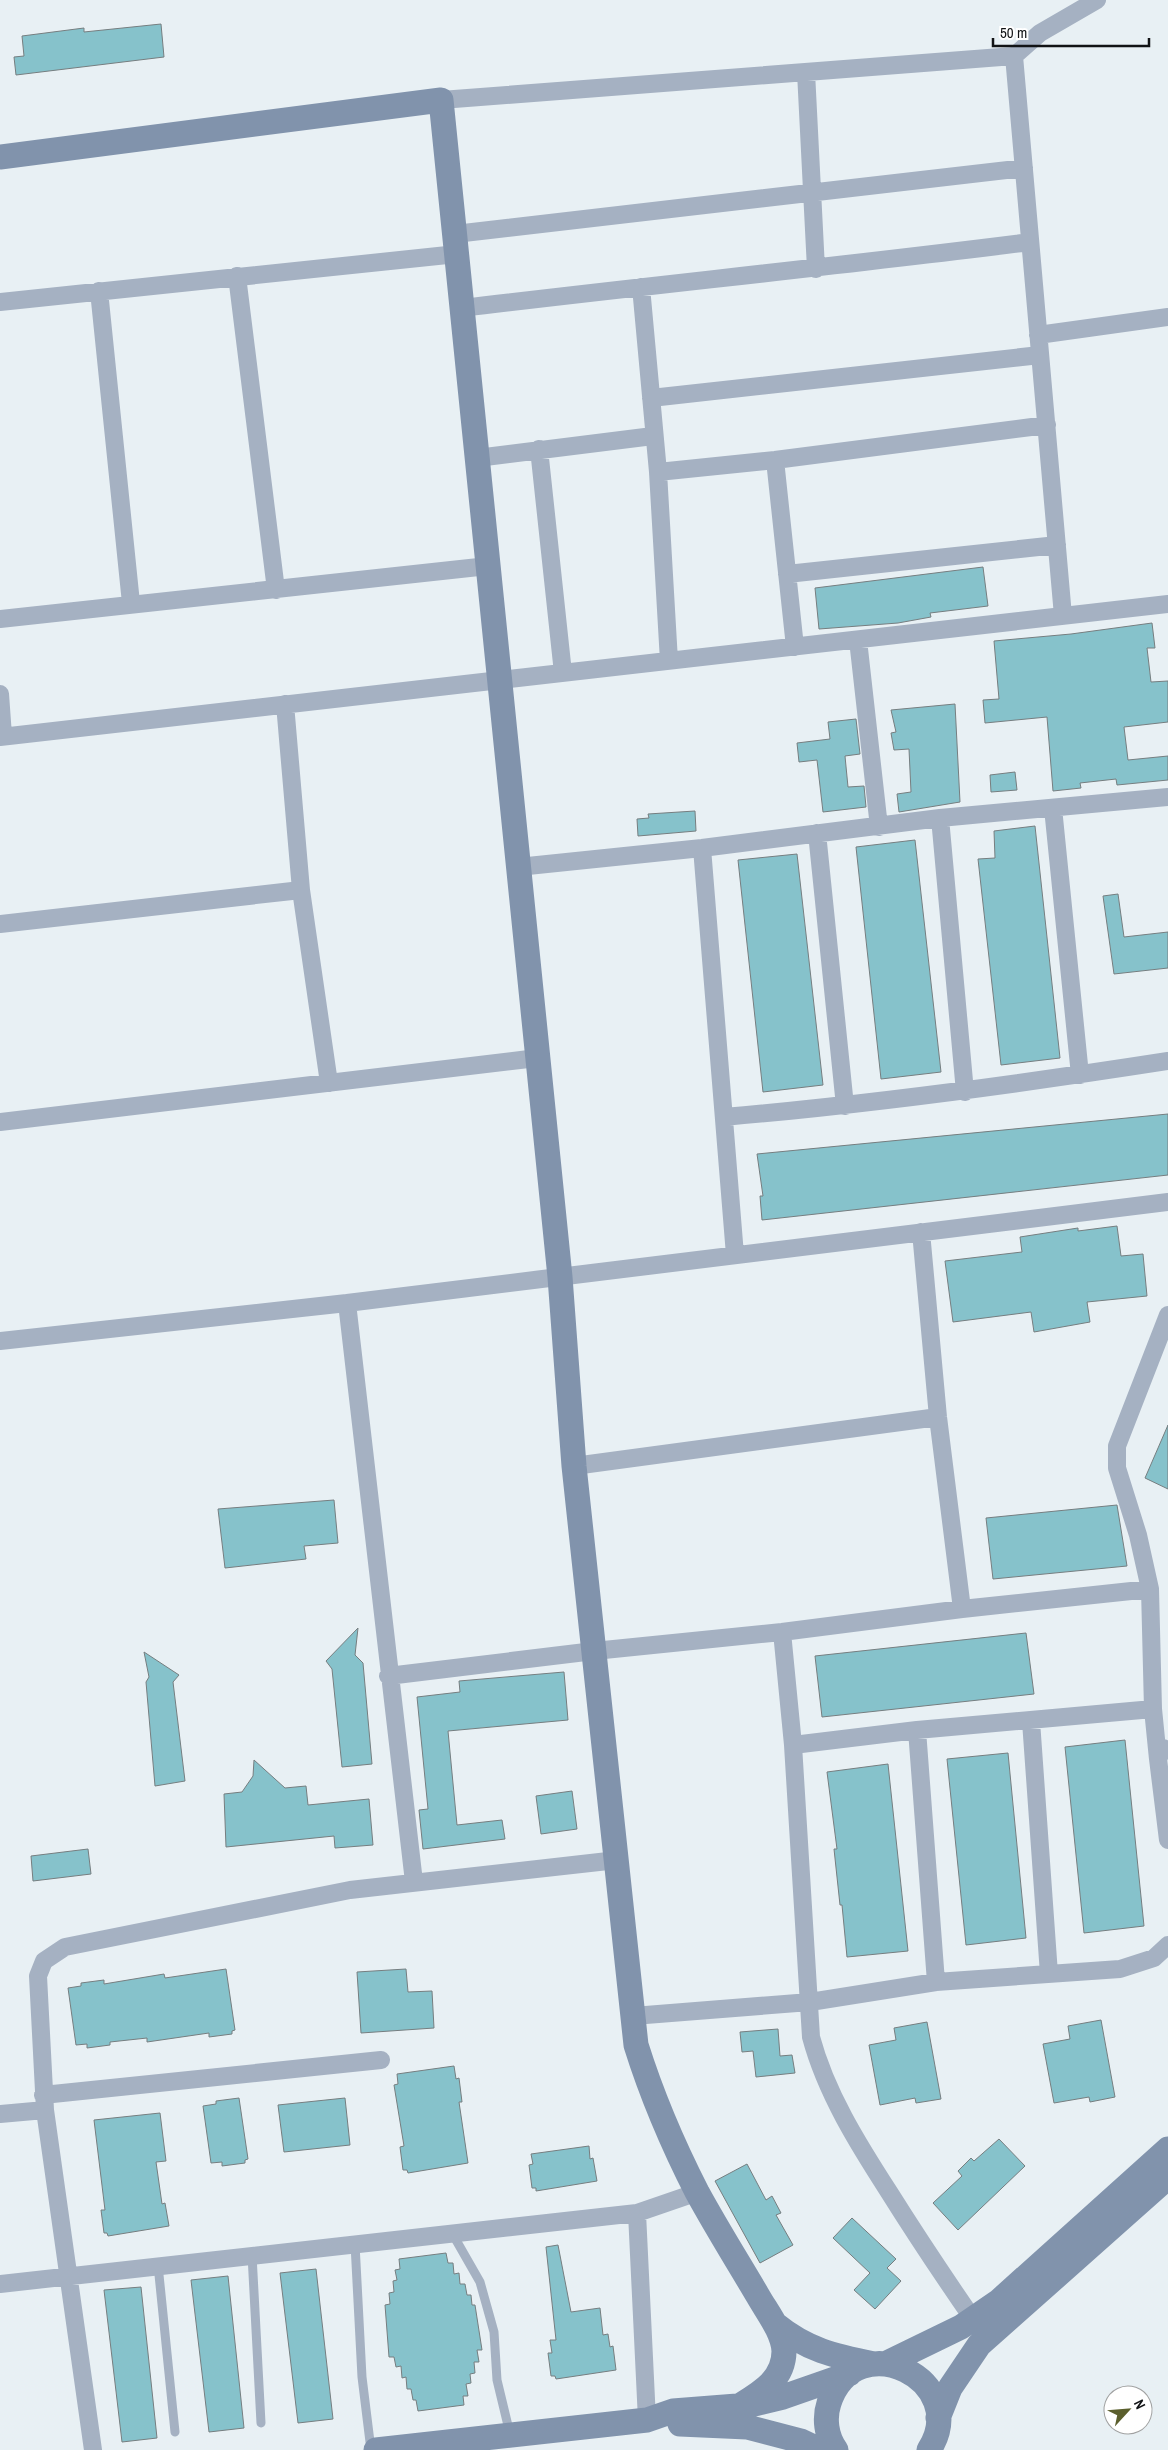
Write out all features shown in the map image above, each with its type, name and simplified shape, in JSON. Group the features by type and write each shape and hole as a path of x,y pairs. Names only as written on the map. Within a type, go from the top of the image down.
{"street":[{"path":"0,157 441,100 1014,56 1040,33 1097,0"},
{"path":"1014,56 1063,616"},
{"path":"806,72 816,269"},
{"path":"441,100 560,1277 574,1466 636,2045 660,2114 698,2192 775,2324 784,2350 781,2367 772,2383 763,2392 739,2406"},
{"path":"0,302 237,276 813,192 1024,168"},
{"path":"462,308 641,286 816,269 1030,242"},
{"path":"237,276 276,590"},
{"path":"641,286 658,472 669,661"},
{"path":"99,291 131,603"},
{"path":"1038,335 1168,317"},
{"path":"651,398 1040,356"},
{"path":"658,472 775,460 1047,425"},
{"path":"477,458 654,436"},
{"path":"539,450 563,673"},
{"path":"775,460 795,647"},
{"path":"787,574 1057,545"},
{"path":"0,619 131,603 276,590 488,566"},
{"path":"0,694 2,737 1168,604"},
{"path":"858,640 879,827"},
{"path":"285,704 301,890 328,1082"},
{"path":"518,867 702,848 940,818 1168,797"},
{"path":"1053,808 1080,1075"},
{"path":"940,818 965,1092"},
{"path":"817,833 845,1106"},
{"path":"702,848 735,1255"},
{"path":"0,924 301,890"},
{"path":"0,1122 537,1058"},
{"path":"724,1117 845,1106 965,1092 1168,1062"},
{"path":"0,1341 347,1303 1168,1202"},
{"path":"921,1232 938,1417 962,1609"},
{"path":"347,1303 388,1676 414,1882"},
{"path":"1168,1316 1117,1446 1117,1468 1138,1536 1150,1590 1154,1709 1168,1840"},
{"path":"574,1466 938,1417"},
{"path":"388,1676 594,1651 782,1632 962,1609 1150,1590"},
{"path":"782,1632 792,1745 812,2037 819,2066 858,2144 936,2266 973,2319"},
{"path":"792,1745 917,1730 1154,1709"},
{"path":"1031,1721 1049,1974"},
{"path":"917,1730 936,1982"},
{"path":"1158,1759 1168,1739"},
{"path":"93,2450 44,2103 38,1976 44,1961 65,1947 342,1892 414,1882 616,1860"},
{"path":"633,2016 810,2002 936,1982 1120,1969 1154,1958 1168,1945"},
{"path":"0,2114 44,2103 381,2060"},
{"path":"937,2437 950,2388 979,2345 1021,2294 1168,2150"},
{"path":"376,2450 650,2419 673,2410 739,2406 784,2397 880,2364 1021,2294 1168,2177"},
{"path":"0,2284 68,2274 637,2213 698,2192"},
{"path":"637,2213 650,2419"},
{"path":"775,2324 793,2339 815,2350 906,2369 923,2381 936,2405 937,2437"},
{"path":"825,2450 826,2420 832,2394 849,2374"},
{"path":"650,2419 675,2424 746,2427 802,2441 820,2450"},
{"path":"826,2420 828,2434 836,2450"}],"lane":[{"path":"452,2233 480,2282 494,2332 497,2380 510,2435"},
{"path":"355,2244 362,2377 371,2450"},
{"path":"252,2255 261,2423"},
{"path":"158,2265 175,2432"}],"building":[{"path":"161,24 164,57 16,75 14,57 24,56 22,36 84,28 84,32"},
{"path":"983,567 988,606 930,613 931,617 898,623 819,629 815,588"},
{"path":"1152,623 1155,648 1147,648 1151,682 1168,681 1168,722 1124,727 1128,760 1168,756 1168,780 1117,785 1116,779 1080,783 1081,788 1053,791 1047,717 985,723 983,700 999,699 994,641 1071,634"},
{"path":"955,704 960,802 899,812 897,794 911,792 909,749 894,750 891,733 896,732 891,710"},
{"path":"856,719 860,754 845,756 848,787 864,786 866,807 823,812 817,760 799,762 797,743 830,739 828,722"},
{"path":"1015,772 1017,790 991,792 990,775"},
{"path":"695,811 696,831 638,836 637,819 649,818 648,814"},
{"path":"1035,826 1060,1058 1001,1065 978,859 995,858 994,831"},
{"path":"915,840 941,1072 881,1079 856,847"},
{"path":"797,854 823,1085 763,1092 738,860"},
{"path":"1118,894 1124,937 1168,932 1168,968 1114,974 1103,896"},
{"path":"1168,1114 1168,1175 762,1220 760,1196 763,1196 757,1154"},
{"path":"1117,1226 1121,1256 1143,1254 1147,1296 1087,1302 1090,1322 1034,1332 1031,1312 953,1322 945,1261 1022,1252 1020,1237 1078,1228 1078,1231"},
{"path":"1168,1425 1168,1489 1145,1478"},
{"path":"334,1500 338,1543 304,1546 306,1559 225,1568 218,1509"},
{"path":"1117,1505 1127,1566 993,1579 986,1518"},
{"path":"358,1628 355,1655 363,1663 372,1764 342,1767 332,1669 326,1661"},
{"path":"1026,1633 1034,1694 822,1717 815,1656"},
{"path":"144,1652 179,1675 173,1682 185,1781 155,1786 146,1682 149,1677"},
{"path":"564,1672 568,1720 448,1731 457,1825 502,1820 505,1839 423,1849 419,1810 428,1809 417,1697 460,1692 459,1681"},
{"path":"1125,1740 1144,1926 1084,1933 1065,1747"},
{"path":"1008,1753 1026,1938 966,1945 947,1759"},
{"path":"254,1760 285,1788 306,1786 308,1805 369,1799 373,1845 335,1848 334,1836 226,1847 224,1794 242,1792 253,1776"},
{"path":"888,1764 908,1951 847,1957 834,1849 837,1849 827,1772"},
{"path":"572,1791 577,1829 541,1834 536,1796"},
{"path":"88,1849 91,1874 33,1881 31,1856"},
{"path":"226,1969 235,2030 232,2031 232,2034 209,2037 209,2033 147,2042 147,2038 110,2042 110,2045 87,2048 87,2044 76,2045 68,1988 81,1986 81,1983 104,1980 104,1984 164,1974 165,1978"},
{"path":"406,1969 408,1992 432,1991 434,2028 361,2033 357,1972"},
{"path":"1101,2020 1115,2097 1090,2102 1089,2097 1054,2103 1043,2044 1070,2039 1068,2026"},
{"path":"927,2022 941,2099 916,2103 915,2098 880,2105 869,2045 896,2040 894,2028"},
{"path":"778,2029 780,2056 792,2055 795,2073 756,2077 753,2051 742,2052 740,2032"},
{"path":"454,2066 456,2079 459,2078 462,2102 459,2102 468,2163 408,2173 407,2170 403,2170 400,2147 404,2146 394,2085 398,2084 397,2074"},
{"path":"239,2098 248,2159 245,2160 245,2163 222,2166 222,2162 211,2163 203,2106 216,2104 216,2101"},
{"path":"345,2098 350,2145 284,2152 278,2105"},
{"path":"160,2113 166,2161 156,2162 162,2204 165,2203 169,2226 108,2236 107,2233 104,2233 101,2210 105,2210 94,2120"},
{"path":"999,2139 1025,2166 958,2230 933,2203 962,2176 958,2171 971,2158 974,2161"},
{"path":"589,2146 590,2159 593,2158 597,2181 536,2191 536,2188 532,2188 529,2165 533,2164 531,2154"},
{"path":"747,2164 766,2200 772,2196 781,2213 776,2215 793,2245 760,2263 715,2181"},
{"path":"852,2218 896,2259 887,2268 901,2281 875,2309 854,2290 870,2273 833,2238"},
{"path":"558,2245 571,2312 600,2308 603,2335 608,2334 610,2347 613,2346 616,2370 556,2379 555,2376 551,2376 548,2353 552,2353 550,2340 556,2340 546,2247"},
{"path":"446,2253 448,2263 453,2263 454,2274 459,2273 460,2284 465,2284 467,2295 471,2295 472,2305 475,2305 482,2350 477,2350 479,2362 474,2362 475,2373 470,2374 471,2383 466,2384 468,2396 463,2396 464,2405 418,2411 411,2389 407,2389 406,2377 402,2378 401,2366 396,2367 394,2357 389,2357 385,2305 390,2304 389,2293 394,2292 393,2281 397,2280 395,2270 400,2269 399,2259"},
{"path":"316,2269 333,2419 298,2423 280,2273"},
{"path":"228,2276 244,2428 209,2432 191,2280"},
{"path":"141,2287 157,2438 122,2442 104,2290"}]}
